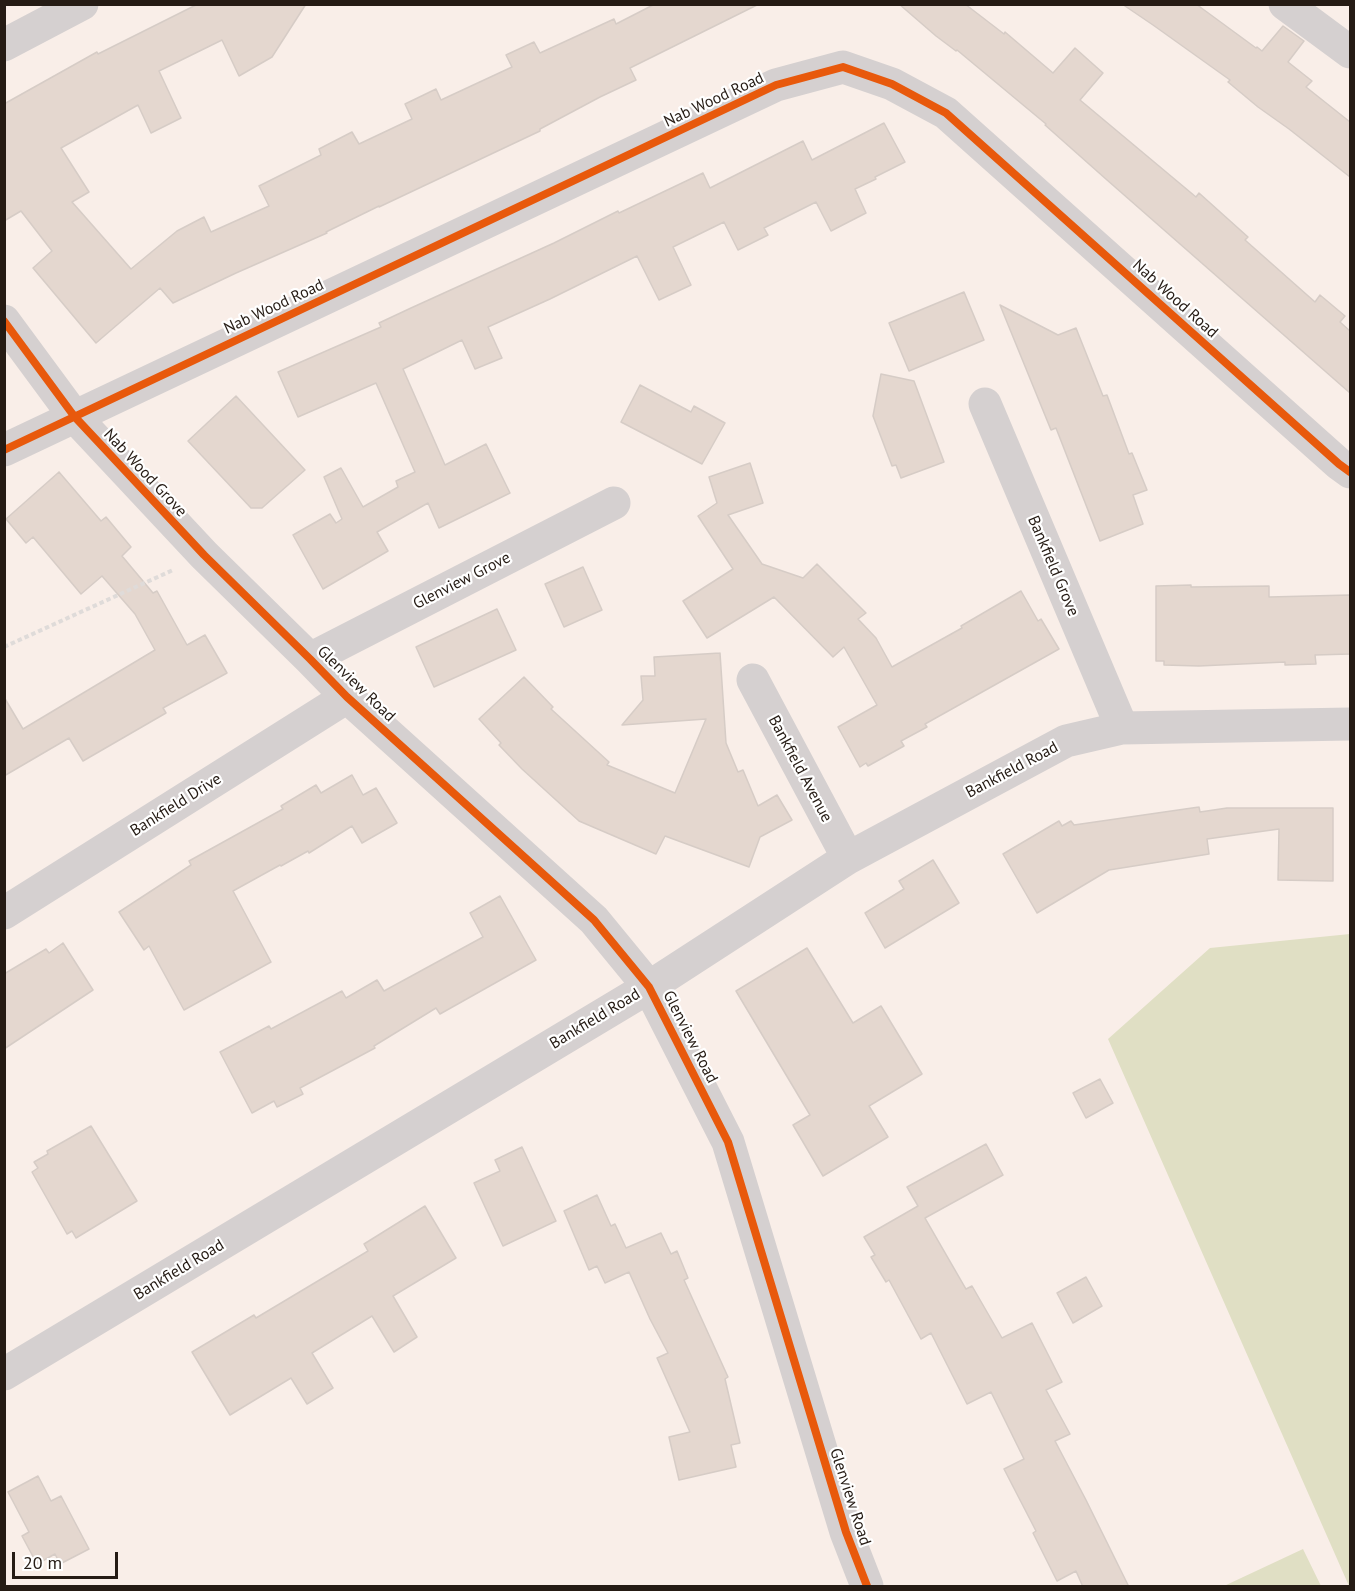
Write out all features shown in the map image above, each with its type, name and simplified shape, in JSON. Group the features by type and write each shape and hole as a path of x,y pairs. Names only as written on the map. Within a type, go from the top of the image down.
{"street":[{"path":"4,45 82,4"},
{"path":"1285,4 1350,52"},
{"name":"Nab Wood Road","path":"4,450 776,85 843,67 892,84 946,112 1350,472"},
{"name":"Nab Wood Grove","path":"4,321 74,416 204,555"},
{"name":"Bankfield Grove","path":"985,404 1122,728"},
{"name":"Glenview Grove","path":"310,658 614,503"},
{"name":"Glenview Road","path":"204,555 347,697 594,920 649,987 728,1142 846,1532 867,1587"},
{"name":"Bankfield Avenue","path":"753,680 848,858"},
{"name":"Bankfield Drive","path":"4,913 347,697"},
{"name":"Bankfield Road","path":"4,1374 649,987 848,858 1066,741 1122,728 1350,724"}],"path":[{"path":"4,647 204,555"}],"green space":[{"path":"1350,934 1349,1586 1108,1039 1210,948"},
{"path":"1303,1549 1321,1586 1224,1586"}],"building":[{"path":"198,4 306,4 272,57 239,76 222,40 159,71 181,118 151,133 138,105 61,148 89,192 72,202 131,269 177,231 204,217 211,232 269,206 259,186 321,155 319,149 352,132 359,144 412,119 405,104 436,89 441,100 512,67 506,55 534,42 540,53 614,19 616,24 655,4 759,4 630,68 636,80 600,97 540,131 379,206 327,233 173,303 160,288 96,343 33,268 52,251 21,211 4,221 4,104 97,52 98,54"},
{"path":"899,4 965,4 1004,34 1005,32 1053,73 1075,48 1103,73 1080,100 1196,197 1199,193 1248,237 1245,240 1315,302 1320,295 1345,316 1340,322 1350,331 1350,393 1046,124"},
{"path":"1122,4 1196,4 1262,51 1283,26 1304,41 1288,62 1312,81 1306,87 1350,122 1350,177 1258,107 1228,82 1230,80"},
{"path":"884,123 905,162 855,189 866,213 831,231 816,202 764,228 768,235 738,250 724,222 673,247 691,285 659,300 637,256 488,327 502,358 475,369 462,340 403,369 445,465 486,444 510,493 439,528 428,503 377,532 388,551 323,589 293,535 330,514 336,523 342,519 324,477 341,468 363,507 398,487 396,481 415,472 376,383 298,417 278,372 381,327 379,323 703,173 710,188 803,141 812,160"},
{"path":"964,292 984,340 909,371 889,323"},
{"path":"1000,305 1058,335 1076,328 1103,396 1107,395 1129,454 1132,453 1147,490 1133,495 1143,524 1100,541 1056,428 1051,430"},
{"path":"881,374 914,381 944,462 901,478 896,465 892,466 873,416"},
{"path":"640,385 691,412 694,406 725,423 702,464 621,422"},
{"path":"236,396 305,470 262,508 251,508 188,441"},
{"path":"750,463 763,503 728,515 762,564 803,578 817,564 866,613 858,619 876,638 892,667 962,628 961,626 1021,591 1038,621 1041,619 1059,649 925,724 927,727 901,741 904,746 868,766 866,763 860,767 838,727 877,705 844,647 833,657 774,597 707,638 683,601 733,569 698,516 717,503 709,477"},
{"path":"59,472 101,521 106,517 131,547 122,556 153,593 157,591 187,645 205,635 227,673 163,708 166,713 83,761 69,738 4,776 4,697 23,729 155,650 135,614 102,576 81,594 33,537 26,543 6,519"},
{"path":"583,567 602,610 564,627 545,584"},
{"path":"1191,585 1191,587 1269,586 1269,597 1350,595 1350,654 1315,655 1316,664 1285,665 1285,662 1199,666 1164,665 1164,661 1156,661 1156,586"},
{"path":"497,609 516,650 434,687 416,647"},
{"path":"720,653 726,743 738,772 743,770 758,806 777,795 792,820 760,837 749,867 665,836 656,854 579,821 522,769 479,719 524,677 553,707 551,709 609,762 607,765 675,793 706,719 622,725 643,700 641,676 655,676 654,657"},
{"path":"352,775 363,795 376,788 397,823 362,843 352,826 309,853 308,851 233,891 271,962 184,1010 149,946 144,950 119,912 191,865 189,861 283,809 281,806 316,785 321,793"},
{"path":"1199,807 1200,812 1227,808 1333,808 1333,881 1278,880 1279,829 1207,839 1209,854 1109,870 1037,913 1003,854 1059,821 1062,826 1071,821 1074,825"},
{"path":"933,860 959,903 885,948 865,913 904,889 899,881"},
{"path":"500,896 536,960 440,1014 436,1008 374,1046 375,1048 300,1088 303,1094 277,1107 274,1101 252,1113 220,1052 269,1026 271,1029 342,991 346,998 377,980 384,991 483,937 470,913"},
{"path":"63,943 93,990 4,1049 4,974 46,949 49,953"},
{"path":"807,948 853,1023 881,1006 922,1074 869,1106 888,1137 823,1176 793,1125 810,1115 736,991"},
{"path":"1100,1079 1113,1103 1086,1118 1073,1093"},
{"path":"91,1126 137,1201 76,1238 72,1231 67,1234 32,1172 38,1168 34,1162 48,1154 47,1151"},
{"path":"986,1144 1003,1175 925,1218 966,1289 972,1286 1002,1338 1032,1323 1062,1382 1046,1390 1070,1434 1055,1441 1129,1587 1083,1587 1076,1571 1057,1581 1033,1533 1036,1531 1004,1469 1024,1459 991,1392 967,1404 931,1333 921,1339 889,1280 886,1282 871,1257 875,1255 864,1237 918,1206 907,1187"},
{"path":"522,1147 556,1221 503,1246 474,1183 500,1171 495,1160"},
{"path":"597,1195 611,1226 615,1224 626,1248 661,1233 671,1254 677,1251 688,1278 684,1280 728,1377 725,1379 740,1443 731,1445 736,1467 679,1480 669,1437 690,1432 657,1358 668,1353 629,1272 605,1283 597,1266 589,1270 564,1211"},
{"path":"425,1206 456,1258 393,1296 417,1337 394,1352 372,1316 312,1353 333,1388 307,1404 291,1378 230,1415 192,1352 254,1315 256,1318 368,1251 364,1244"},
{"path":"1086,1277 1102,1306 1073,1323 1057,1293"},
{"path":"38,1476 51,1501 61,1496 89,1549 60,1564 55,1554 37,1564 22,1536 29,1532 8,1492"}],"cycle path":[{"path":"4,450 776,85 843,67 892,84 946,113 1350,472"},
{"path":"4,321 74,416 204,555 347,697 594,920 649,987 728,1142 846,1532 867,1586"}]}
